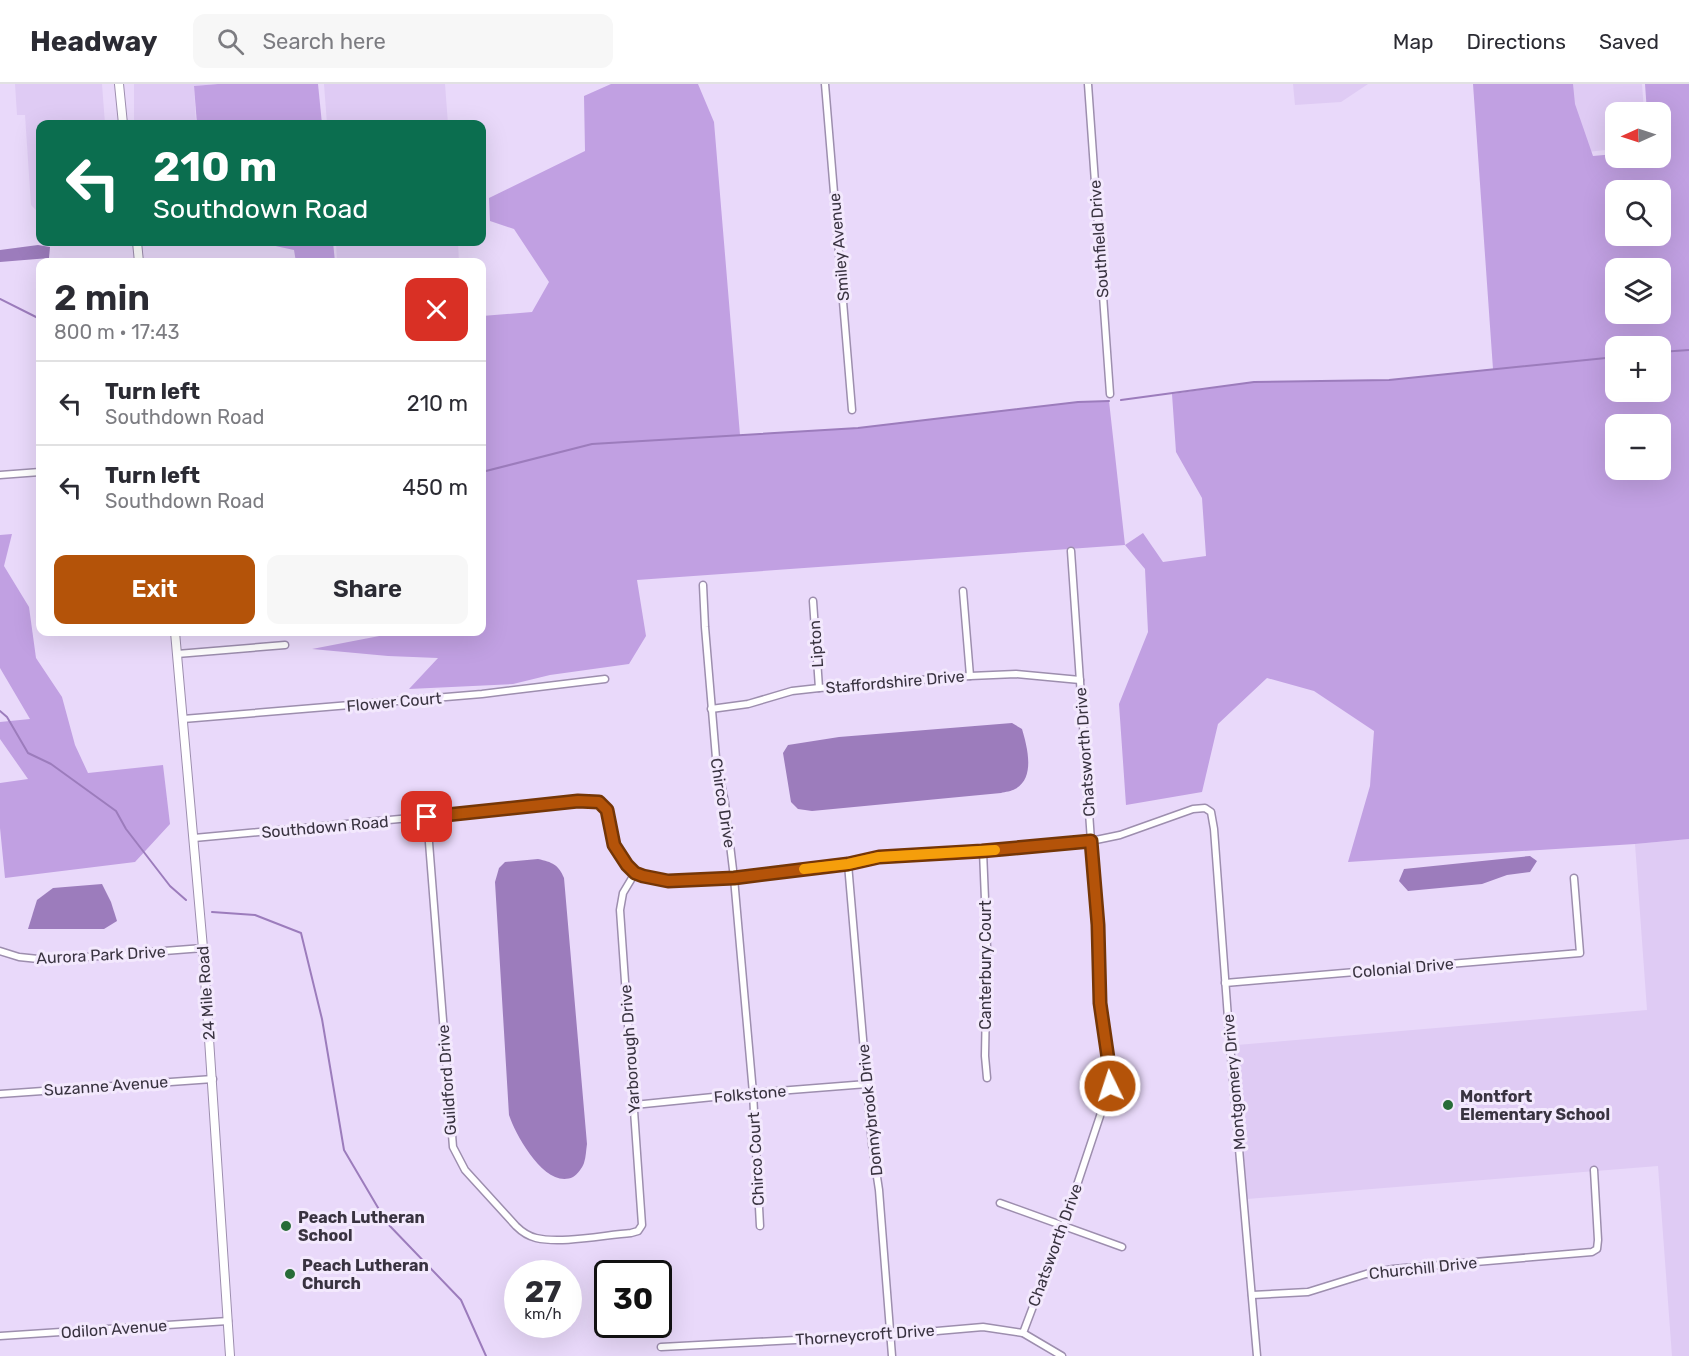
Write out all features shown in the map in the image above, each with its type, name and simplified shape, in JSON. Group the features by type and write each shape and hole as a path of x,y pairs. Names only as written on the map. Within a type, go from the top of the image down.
{"street":[{"path":"119,84 123,120"},
{"name":"Smiley Avenue","path":"825,84 852,410"},
{"name":"Southfield Drive","path":"1088,84 1110,394"},
{"path":"0,475 36,471"},
{"name":"Chatsworth Drive","path":"1023,1333 1063,1227 1110,1086 1100,1003 1098,925 1071,551"},
{"name":"Chirco Drive","path":"703,585 711,709 734,878 753,1093"},
{"path":"963,591 970,676"},
{"name":"Lipton","path":"813,601 819,688"},
{"name":"24 Mile Road","path":"175,636 213,1079 230,1356"},
{"path":"177,654 285,645"},
{"name":"Staffordshire Drive","path":"711,709 733,707 792,691 970,676 1016,674 1080,680"},
{"name":"Flower Court","path":"183,719 482,694 605,679"},
{"name":"Southdown Road","path":"194,838 578,801 599,802 607,810 616,850 635,873"},
{"name":"Montgomery Drive","path":"1091,841 1120,835 1201,807 1209,809 1213,817 1257,1356"},
{"name":"Guildford Drive","path":"427,817 451,1139 458,1159 516,1226 530,1236 554,1239 631,1233 640,1228"},
{"path":"635,873 668,881 734,878 848,864 879,857 1091,841"},
{"name":"Canterbury Court","path":"982,851 987,948 985,1056 987,1078"},
{"name":"Donnybrook Drive","path":"848,864 872,1144 884,1244 892,1356"},
{"name":"Yarborough Drive","path":"635,873 623,893 620,910 643,1221 640,1228"},
{"name":"Colonial Drive","path":"1225,983 1580,953 1574,878"},
{"name":"Aurora Park Drive","path":"0,951 19,957 48,960 203,948"},
{"name":"Suzanne Avenue","path":"0,1094 213,1079"},
{"name":"Folkstone","path":"634,1105 867,1084"},
{"name":"Chirco Court","path":"753,1093 759,1226"},
{"name":"Churchill Drive","path":"1252,1295 1308,1292 1366,1274 1394,1269 1590,1253 1596,1249 1598,1240 1594,1170"},
{"path":"999,1203 1122,1247"},
{"name":"Odilon Avenue","path":"0,1336 228,1321"},
{"name":"Thorneycroft Drive","path":"661,1347 891,1335 983,1327 1023,1333 1062,1356"}],"shaded area":[{"path":"15,84 102,84 105,120 36,120 36,210 31,205 25,115 17,115"},
{"path":"134,84 218,84 194,86 196,120 134,120"},
{"path":"318,84 322,120 197,120 194,86"},
{"path":"324,84 445,84 448,120 327,120"},
{"path":"611,84 698,84 714,122 740,435 858,428 1078,402 1109,401 1125,545 637,580 646,636 629,664 550,675 513,684 409,689 438,658 312,649 379,636 486,636 486,316 532,312 549,282 514,229 490,221 489,198 585,151 584,96"},
{"path":"1293,84 1368,84 1341,102 1295,105"},
{"path":"1473,84 1573,84 1575,104 1593,156 1605,155 1605,168 1671,168 1671,102 1646,102 1645,84 1689,84 1689,839 1348,862 1370,786 1374,731 1314,691 1267,678 1218,724 1202,792 1126,805 1119,704 1148,632 1145,569 1125,545 1143,533 1163,562 1206,556 1202,498 1176,452 1172,394 1254,382 1389,380 1493,369"},
{"path":"1572,84 1642,84 1643,102 1605,102 1605,150 1578,153"},
{"path":"36,245 50,247 49,258 0,262 0,250"},
{"path":"276,246 333,246 335,258 295,258 294,250"},
{"path":"336,246 458,246 459,258 337,258"},
{"path":"12,534 4,566 29,607 36,658 62,697 75,745 88,773 163,765 170,824 135,862 5,878 0,828 0,783 28,779 0,739 0,722 30,719 0,668 0,535"},
{"path":"1012,723 1022,729 1028,761 1026,777 1015,789 1001,793 812,811 798,809 791,802 783,753 788,745 839,737"},
{"name":"Montfort Elementary School","path":"1689,839 1689,1356 1672,1356 1658,1166 1247,1199 1237,1045 1647,1010 1635,844"},
{"path":"1530,856 1537,861 1530,872 1507,875 1482,884 1408,891 1399,881 1404,869"},
{"path":"538,859 554,865 564,878 587,1144 585,1161 581,1169 573,1177 563,1179 553,1176 534,1159 518,1135 509,1115 495,882 499,868 505,862"},
{"path":"102,884 117,921 104,929 28,929 37,900 53,888"}],"waterway":[{"path":"0,299 36,317"},
{"path":"1671,351 1689,350"},
{"path":"1121,400 1254,382 1389,380 1605,358"},
{"path":"486,471 592,444 858,428 1078,402 1109,401"},
{"path":"0,711 7,717 28,753 51,764 116,811 126,829 170,886 186,900"},
{"path":"212,912 255,915 301,933 322,1019 344,1150 387,1223 461,1300 486,1356"}],"slow traffic":[{"path":"804,869 848,864 879,857 995,850"}],"place":[{"name":"Montfort Elementary School","path":"1448,1105"},
{"name":"Peach Lutheran School","path":"286,1226"},
{"name":"Peach Lutheran Church","path":"290,1274"}],"route":[{"path":"427,817 578,801 599,802 607,810 614,845 627,865 635,873 668,881 734,878 848,864 879,857 1091,841 1096,881 1101,1017 1110,1086"}]}
